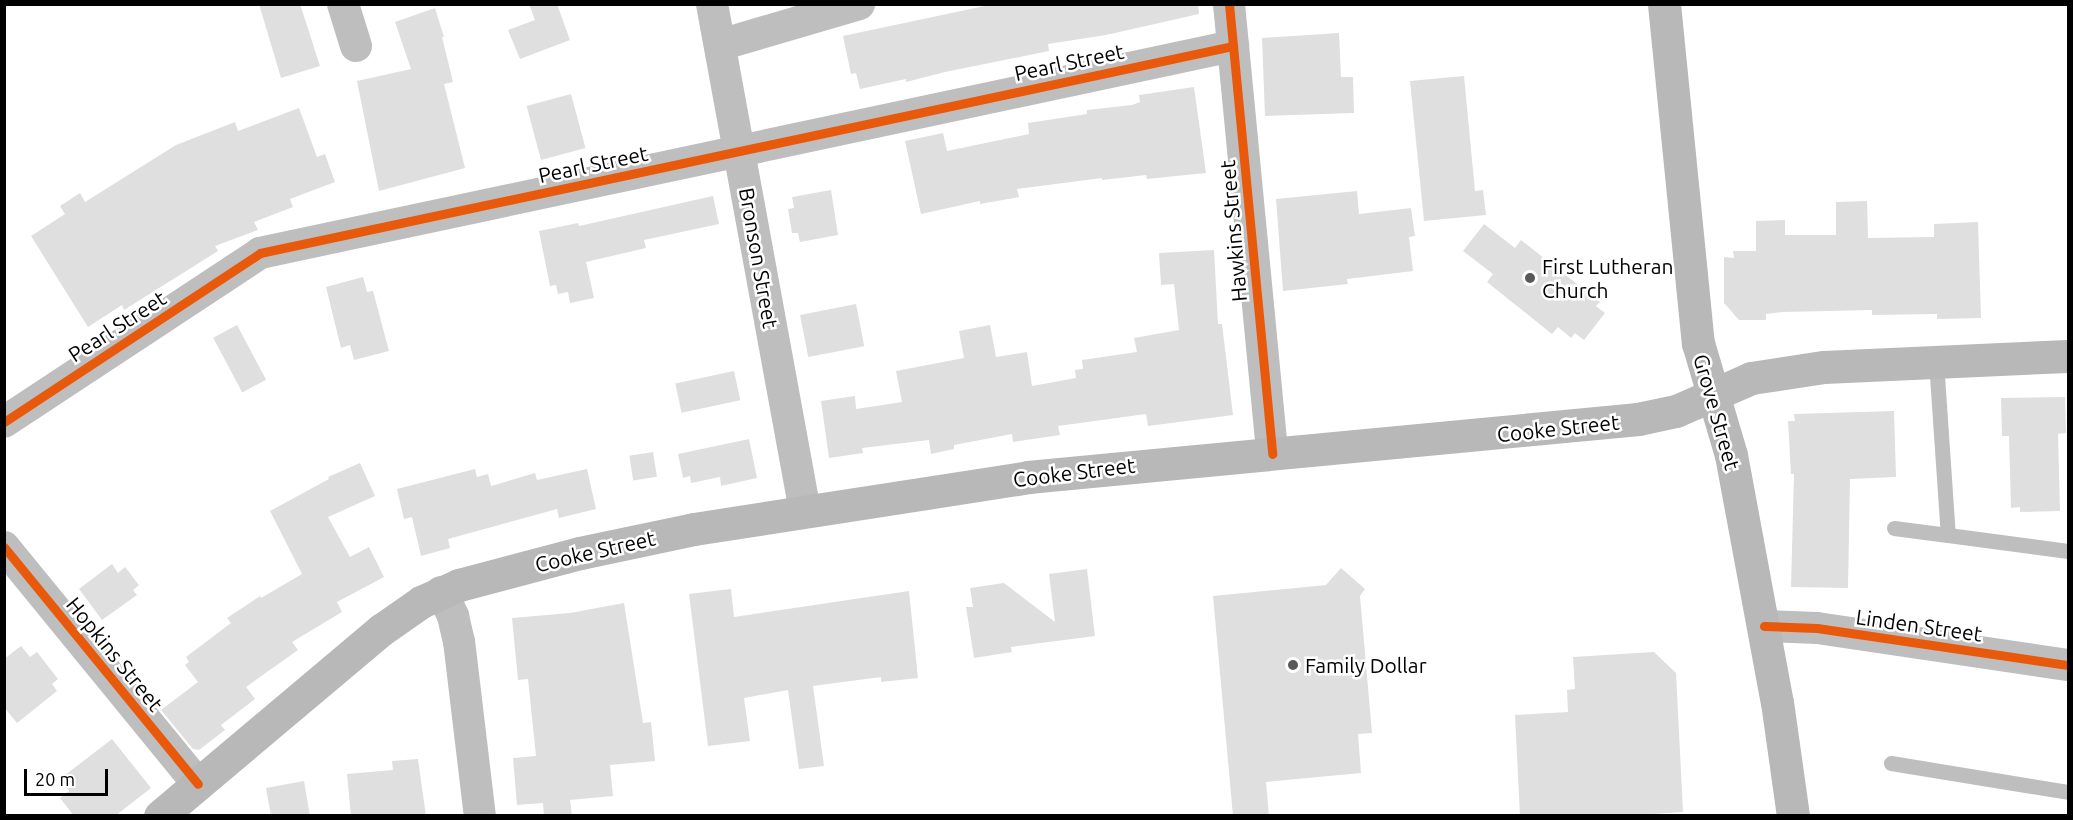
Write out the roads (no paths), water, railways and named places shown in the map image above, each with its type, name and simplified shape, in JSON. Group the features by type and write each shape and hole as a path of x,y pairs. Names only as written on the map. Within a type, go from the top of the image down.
{"main road":[{"name":"Grove Street","path":"1664,4 1694,310 1701,355 1731,455 1764,626 1793,816"},
{"name":"Cooke Street","path":"160,816 381,630 421,602 478,579 638,540 805,511 1028,477 1638,420 1676,411 1734,384 1762,376 1824,368 2068,356"}],"street":[{"path":"343,4 356,46"},
{"name":"Bronson Street","path":"712,4 805,511"},
{"path":"720,45 859,4"},
{"name":"Hawkins Street","path":"1229,4 1272,454"},
{"name":"Pearl Street","path":"4,422 260,253 1233,46"},
{"name":"Hopkins Street","path":"4,547 198,784"},
{"path":"441,592 453,616 459,641 480,816"},
{"name":"Linden Street","path":"1764,626 1817,628 2068,665"}],"lane":[{"path":"1936,361 1948,535"},
{"path":"1894,528 2068,551"},
{"path":"1891,763 2068,792"}],"place":[{"name":"First Lutheran Church","path":"1530,278"},
{"name":"Family Dollar","path":"1293,665"}]}
